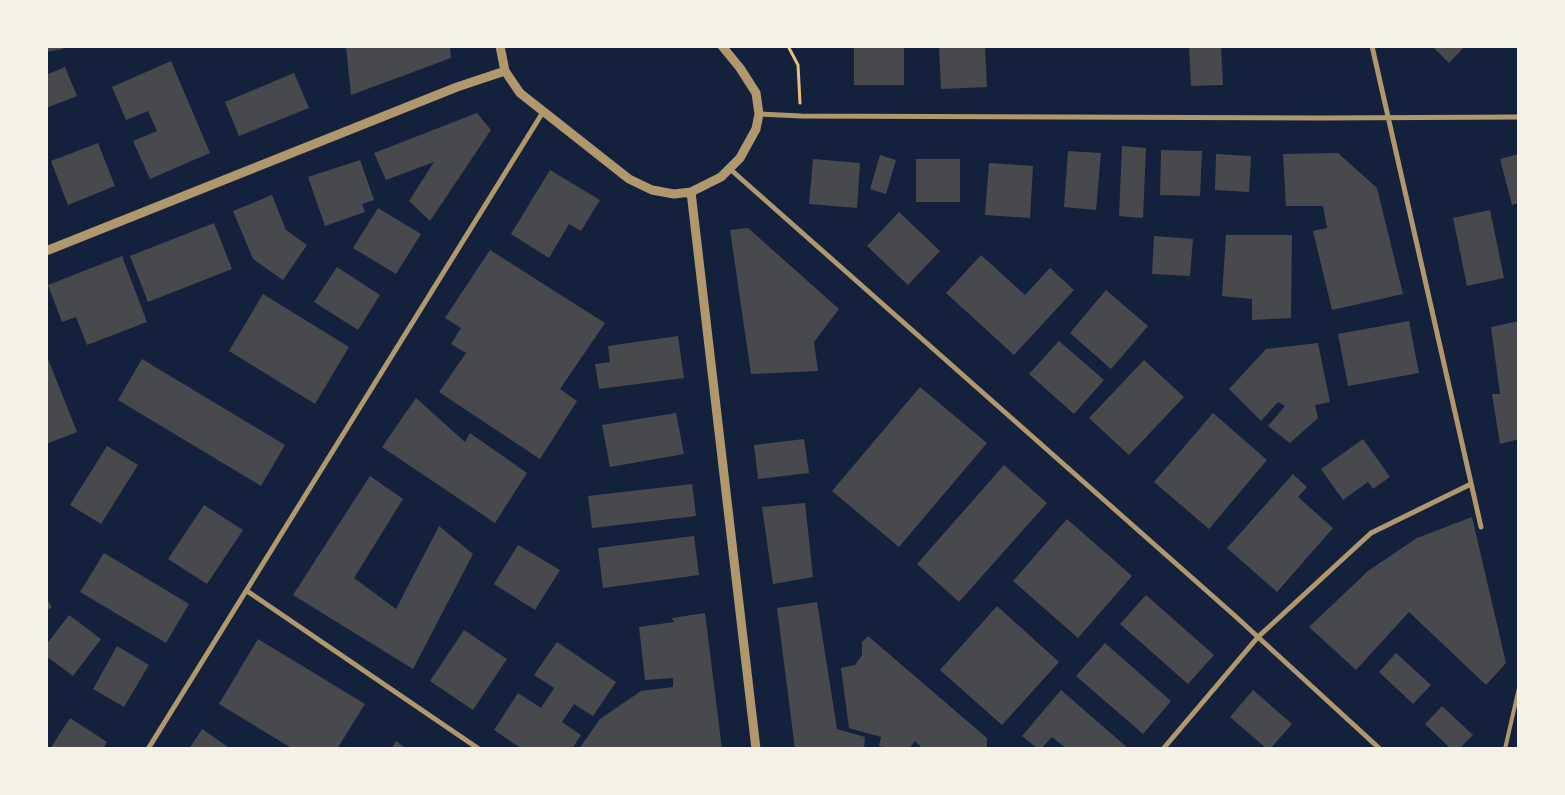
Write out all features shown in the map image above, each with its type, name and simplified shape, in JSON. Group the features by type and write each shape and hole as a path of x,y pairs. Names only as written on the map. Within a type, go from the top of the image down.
{"street":[{"path":"500,46 505,71 520,93 617,171 640,186 668,194 691,192 721,177 753,137 759,114 753,87 722,46"},
{"path":"1372,46 1481,527"},
{"path":"46,251 456,87 505,71"},
{"path":"148,749 543,112"},
{"path":"759,114 801,116 1519,117"},
{"path":"730,168 1258,637 1380,749"},
{"path":"691,192 756,749"},
{"path":"1163,749 1258,637 1372,532 1471,484"},
{"path":"247,591 479,749"}],"lane":[{"path":"1505,749 1519,688"}],"path":[{"path":"788,46 798,65 801,116"}],"building":[{"path":"46,46 64,46 63,49 46,52"},
{"path":"346,46 450,46 451,58 351,95"},
{"path":"854,46 904,46 904,85 854,85"},
{"path":"939,46 985,46 987,87 941,89"},
{"path":"1189,46 1221,46 1223,85 1191,86"},
{"path":"1432,46 1465,46 1449,63"},
{"path":"171,61 210,153 150,179 133,141 157,131 148,111 126,120 112,87"},
{"path":"65,67 77,96 46,108 46,75"},
{"path":"294,73 309,108 239,136 225,102"},
{"path":"477,113 491,130 430,221 409,201 434,162 386,180 374,153"},
{"path":"98,143 115,186 68,205 51,161"},
{"path":"1122,146 1146,148 1143,218 1119,216"},
{"path":"1161,150 1202,151 1200,196 1160,195"},
{"path":"1068,151 1101,153 1096,210 1064,207"},
{"path":"1338,153 1377,188 1403,294 1332,310 1313,231 1327,228 1323,206 1286,206 1283,154"},
{"path":"1216,154 1251,156 1249,192 1215,190"},
{"path":"1519,154 1519,203 1512,205 1500,159"},
{"path":"880,155 896,160 886,194 870,189"},
{"path":"813,159 860,163 857,208 809,204"},
{"path":"916,159 960,159 960,202 916,202"},
{"path":"360,160 374,200 362,204 365,212 325,226 308,177"},
{"path":"989,163 1033,166 1030,218 985,215"},
{"path":"550,170 600,200 581,231 569,224 549,258 511,234"},
{"path":"272,195 286,230 307,245 283,280 253,259 233,211"},
{"path":"378,208 421,234 396,274 353,248"},
{"path":"1490,210 1504,278 1467,286 1453,218"},
{"path":"899,212 940,251 908,285 867,246"},
{"path":"214,223 232,269 148,302 130,256"},
{"path":"748,228 839,309 814,342 818,371 751,374 730,230"},
{"path":"1226,235 1292,235 1291,318 1252,320 1252,299 1222,296"},
{"path":"1154,236 1193,239 1190,276 1152,274"},
{"path":"490,250 605,323 560,389 577,401 540,459 439,392 466,353 451,344 461,328 445,318"},
{"path":"981,255 1025,295 1050,268 1074,290 1014,355 946,293"},
{"path":"122,256 147,322 87,345 76,317 62,322 48,285"},
{"path":"337,267 380,295 358,330 314,302"},
{"path":"1106,290 1148,326 1111,369 1070,333"},
{"path":"263,294 349,347 315,404 229,351"},
{"path":"1409,321 1419,373 1348,386 1338,334"},
{"path":"1519,321 1519,439 1500,444 1492,394 1500,394 1491,327"},
{"path":"678,336 684,378 599,389 595,364 610,362 608,346"},
{"path":"1059,341 1104,380 1074,414 1029,374"},
{"path":"1318,343 1330,402 1315,405 1318,418 1290,443 1268,426 1285,406 1278,402 1261,421 1229,389 1266,349"},
{"path":"46,354 77,432 46,444"},
{"path":"142,359 285,445 261,486 118,400"},
{"path":"1144,360 1184,397 1129,455 1089,418"},
{"path":"920,387 987,443 899,547 832,491"},
{"path":"416,398 465,442 470,433 527,473 495,523 382,447"},
{"path":"676,413 684,454 610,467 602,425"},
{"path":"1213,413 1267,460 1209,529 1154,482"},
{"path":"804,439 809,473 758,479 754,445"},
{"path":"1363,439 1390,477 1373,489 1368,482 1343,500 1321,469"},
{"path":"107,446 138,465 101,524 70,505"},
{"path":"1004,465 1047,503 959,602 917,564"},
{"path":"1293,474 1307,487 1298,497 1333,528 1277,592 1227,548"},
{"path":"370,476 403,499 354,578 396,609 439,526 473,554 413,669 293,595"},
{"path":"692,484 696,516 592,528 588,496"},
{"path":"805,503 813,577 773,584 762,507"},
{"path":"204,505 243,530 207,584 168,559"},
{"path":"1472,517 1506,663 1486,685 1409,612 1356,670 1309,627 1368,571 1417,538"},
{"path":"1067,519 1132,576 1078,638 1013,581"},
{"path":"694,536 699,575 603,588 598,548"},
{"path":"518,545 560,570 535,610 494,584"},
{"path":"104,553 189,604 166,643 80,592"},
{"path":"1146,595 1214,655 1188,684 1120,624"},
{"path":"46,598 52,607 46,611"},
{"path":"817,602 837,729 865,737 864,749 795,749 777,608"},
{"path":"997,606 1059,662 1002,725 940,670"},
{"path":"705,613 722,749 579,749 600,719 641,691 673,687 673,678 645,680 639,627 674,622 672,618"},
{"path":"69,615 101,639 73,676 46,656 46,645"},
{"path":"464,630 507,659 473,710 430,681"},
{"path":"868,636 987,738 987,749 923,749 915,741 909,749 890,749 879,746 881,737 849,728 841,668 855,665 862,655 862,642"},
{"path":"258,639 365,704 337,749 293,749 219,704"},
{"path":"557,642 616,682 593,716 574,704 562,722 581,735 572,749 522,749 494,730 518,693 541,708 554,688 534,675"},
{"path":"1105,643 1171,701 1143,734 1076,676"},
{"path":"117,646 149,665 124,707 93,689"},
{"path":"1396,653 1431,685 1413,704 1379,672"},
{"path":"1061,690 1129,749 1067,749 1052,737 1041,749 1038,749 1022,736"},
{"path":"1253,690 1292,724 1270,749 1267,749 1230,717"},
{"path":"1442,706 1473,735 1459,749 1451,749 1425,724"},
{"path":"70,718 107,742 103,749 50,749"},
{"path":"202,729 231,749 189,749"},
{"path":"396,741 407,749 391,749"}]}
